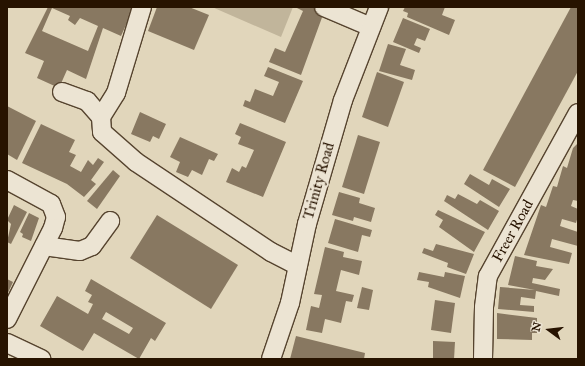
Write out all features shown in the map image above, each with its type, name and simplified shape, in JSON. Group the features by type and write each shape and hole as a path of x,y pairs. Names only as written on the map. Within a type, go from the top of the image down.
{"street":[{"path":"142,7 116,93 101,117 102,132 136,162 271,252 298,266"},
{"path":"324,7 371,27"},
{"name":"Trinity Road","path":"271,359 290,303 307,224 343,100 379,7"},
{"path":"62,92 87,101 101,117"},
{"name":"Freer Road","path":"483,359 484,307 488,276 578,113"},
{"path":"7,180 51,204 56,217 44,246 7,319"},
{"path":"44,246 66,250 86,248 98,242 110,221"},
{"path":"7,343 41,359"}],"shaded area":[{"path":"212,7 293,7 281,37"}],"building":[{"path":"48,7 134,7 121,36 103,28 86,79 67,70 59,88 37,78 44,61 25,53","holes":["52,8 70,16 68,20 75,25 80,18 98,26 88,51 42,31"]},
{"path":"157,7 189,7 209,15 194,50 148,31"},
{"path":"295,7 313,7 324,12 301,75 269,62 275,48 285,52 303,11"},
{"path":"405,7 445,7 442,15 455,20 449,35 407,17 408,13 403,11"},
{"path":"571,7 578,7 578,71 515,187 483,170"},
{"path":"403,18 430,29 425,41 417,38 414,45 421,48 419,53 393,42"},
{"path":"388,44 406,49 400,65 415,70 412,80 379,71"},
{"path":"268,67 303,81 285,123 243,106 245,100 250,102 255,89 273,96 279,82 264,76"},
{"path":"377,72 404,82 388,127 362,117"},
{"path":"7,106 36,121 17,160 7,154"},
{"path":"140,112 166,124 159,139 153,136 150,142 131,134"},
{"path":"240,123 286,142 263,197 226,182 232,168 239,172 242,166 246,168 254,150 238,144 241,137 235,134"},
{"path":"41,124 75,140 69,152 76,155 70,166 81,172 88,160 93,165 98,158 104,162 91,180 96,184 84,197 67,184 22,163"},
{"path":"358,135 380,142 364,194 342,187"},
{"path":"180,137 218,154 214,161 209,159 202,175 192,170 188,177 176,172 180,162 170,157"},
{"path":"578,143 578,201 573,200 571,206 578,209 578,216 576,223 562,219 560,226 578,232 578,246 552,239 550,247 572,253 569,264 524,255 541,205 546,207 553,186 557,187 563,166 567,168 573,148"},
{"path":"113,170 120,176 97,209 87,201"},
{"path":"470,174 489,185 492,179 510,189 499,207 464,184"},
{"path":"339,192 360,198 359,203 375,208 371,222 354,217 353,221 332,215"},
{"path":"458,194 477,204 480,200 499,211 488,230 444,201 447,195 455,199"},
{"path":"14,205 27,212 11,244 7,242 11,224 7,220"},
{"path":"438,210 485,232 474,252 439,227 443,220 435,215"},
{"path":"29,213 39,218 31,241 22,237 23,234 20,232"},
{"path":"157,215 238,265 211,309 130,258"},
{"path":"335,219 372,230 370,237 362,235 358,252 328,243"},
{"path":"436,244 474,254 466,274 447,267 448,263 422,253 424,248 433,251"},
{"path":"325,247 344,252 343,257 362,261 359,275 341,270 336,291 354,295 352,302 346,301 341,323 325,319 322,333 306,330 311,306 319,308 322,295 314,294"},
{"path":"515,256 537,261 536,266 553,269 545,280 533,278 532,283 560,289 559,296 536,291 535,299 521,297 520,305 534,306 534,312 498,309 500,287 535,290 508,285"},
{"path":"419,272 444,277 445,272 465,276 460,298 428,287 429,282 417,280"},
{"path":"7,279 13,282 7,295"},
{"path":"91,279 166,323 155,341 151,338 139,359 94,333 83,351 40,326 57,296 88,314 93,304 88,302 92,295 85,291","holes":["106,312 133,328 129,334 102,319"]},
{"path":"362,287 373,290 369,310 357,308"},
{"path":"435,300 455,303 451,333 431,330"},
{"path":"497,313 537,318 537,333 532,333 532,340 497,339"},
{"path":"296,336 365,353 364,359 290,359"},
{"path":"433,341 455,342 454,359 433,359"}]}
